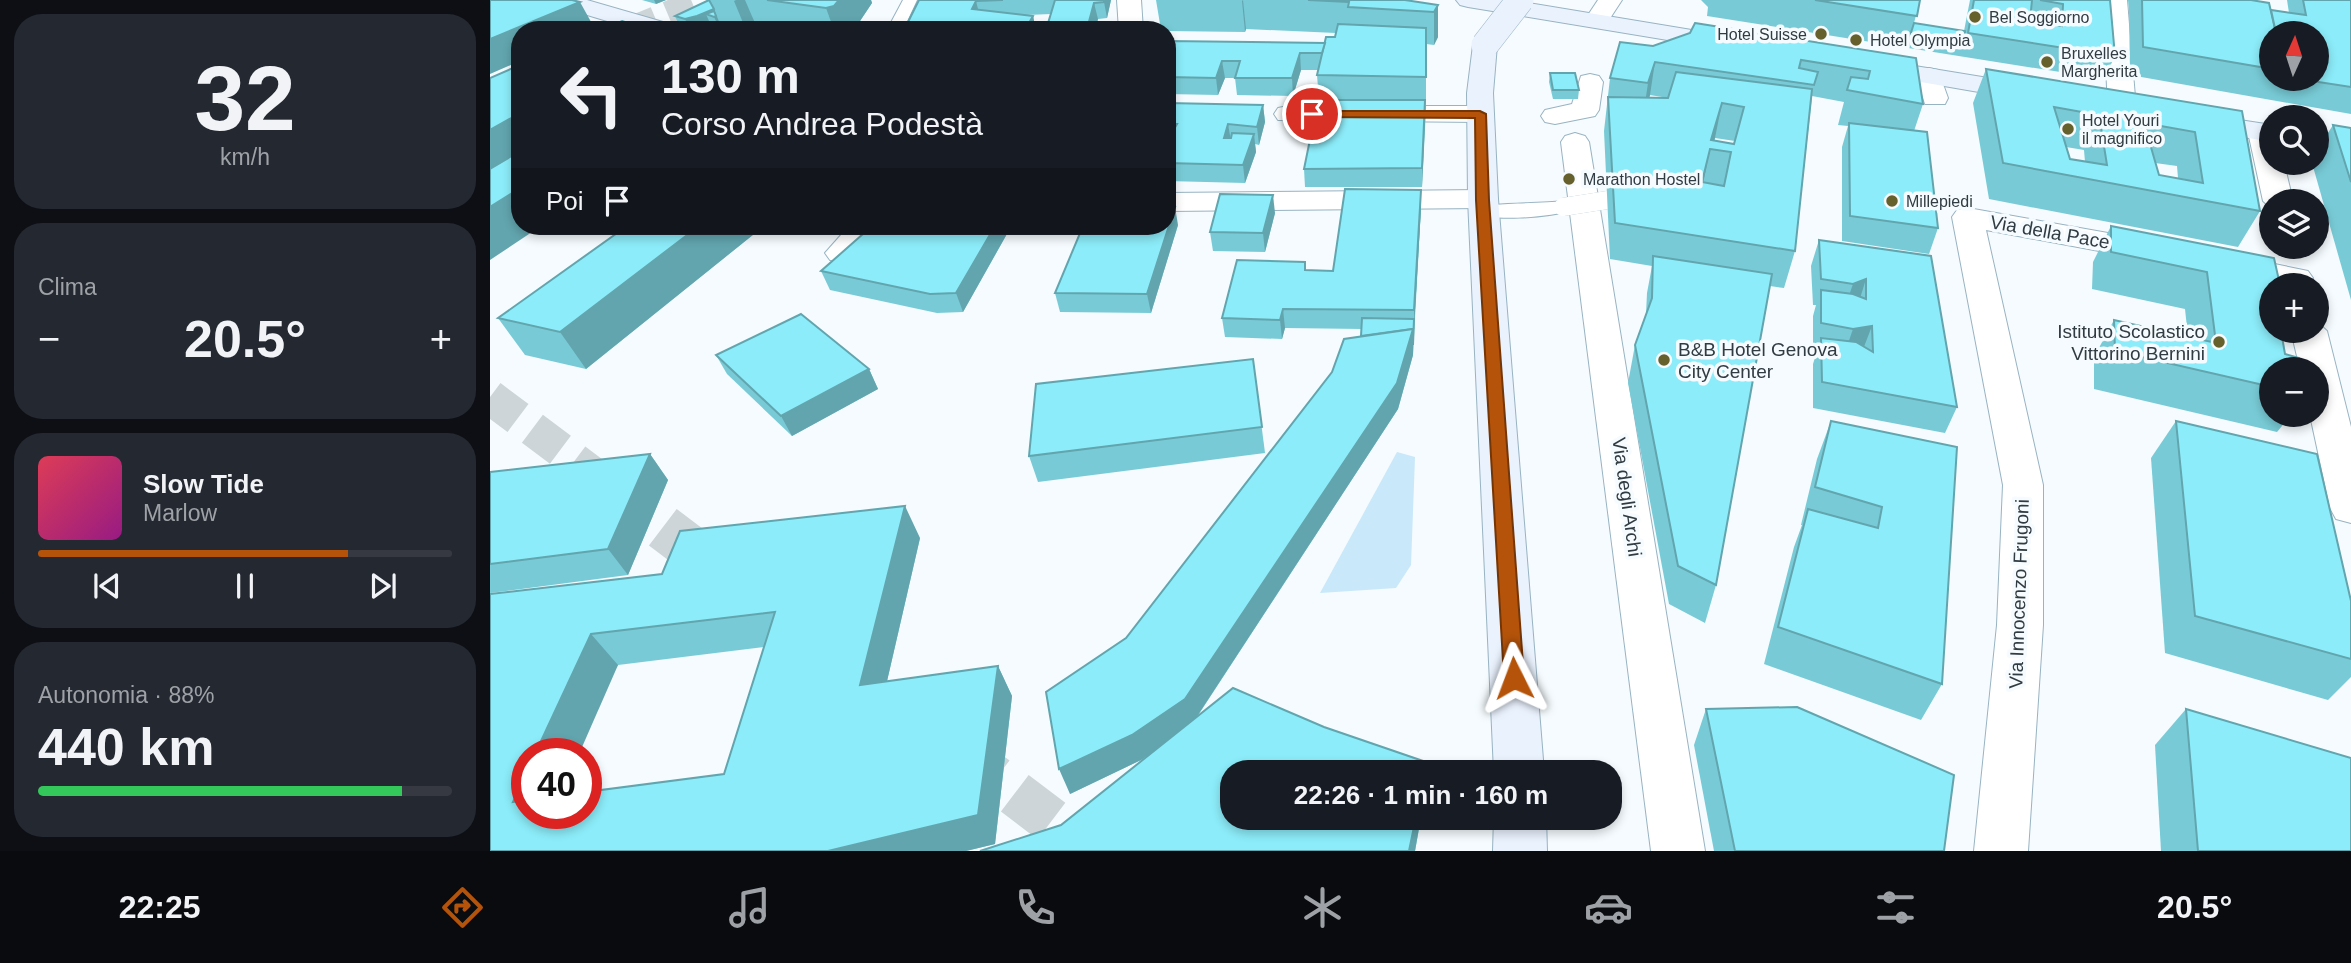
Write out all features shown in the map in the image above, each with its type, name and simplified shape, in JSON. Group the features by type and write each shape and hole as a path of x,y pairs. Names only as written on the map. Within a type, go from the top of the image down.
{"street":[{"path":"562,0 643,21"},
{"path":"1129,0 1131,21"},
{"path":"1468,0 1603,10 1756,47"},
{"path":"1518,760 1483,205 1480,114 1481,58 1485,45 1520,0"},
{"path":"2115,0 2135,111 2259,132"},
{"path":"1836,61 1932,87 2060,98"},
{"name":"Via degli Archi","path":"1590,82 1585,110 1565,129 1678,851"},
{"path":"1288,114 1480,114"},
{"path":"2329,143 2351,147"},
{"path":"1176,202 1483,205"},
{"name":"Via della Pace","path":"1968,217 2188,257 2294,270"},
{"name":"Via Innocenzo Frugoni","path":"1968,217 2023,485 2020,625 2001,851"},
{"path":"841,253 858,235"},
{"path":"2312,343 2351,508"},
{"path":"1520,830 1520,851"}],"lane":[{"path":"900,21 910,0"},
{"path":"1483,205 1563,208 1621,196"}],"shaded area":[{"path":"1397,452 1415,457 1411,565 1396,588 1320,593"}],"building":[{"path":"490,0 580,2 534,21 511,21 511,30 490,39"},
{"path":"709,0 714,9 685,19 675,16"},
{"path":"767,0 839,0 834,6 826,8"},
{"path":"919,0 1003,0 976,1 972,9 1033,16 1030,21 908,21"},
{"path":"1055,0 1104,0 1094,3 1089,21 1049,21"},
{"path":"1308,0 1405,0 1438,5 1434,12 1348,7 1349,2"},
{"path":"1815,0 1920,0 1917,16"},
{"path":"1974,0 2032,0 2030,21 2062,26 2063,4 2040,0 2110,0 2115,56 1968,33"},
{"path":"2142,0 2251,0 2269,3 2273,21 2259,21 2259,67 2143,47"},
{"path":"2303,0 2351,0 2351,87 2329,84 2329,21 2273,21 2271,10 2306,15"},
{"path":"1695,23 1916,58 1923,104 1847,90 1851,77 1868,79 1870,71 1801,60 1799,68 1818,72 1814,85 1655,62 1648,83 1610,78 1620,42 1653,46 1690,33"},
{"path":"1914,23 1965,31 1963,47 1909,39"},
{"path":"1338,24 1426,28 1426,77 1317,75 1326,37 1335,37"},
{"path":"1176,41 1325,43 1322,53 1300,53 1292,78 1235,78 1240,61 1222,61 1216,78 1176,77"},
{"path":"511,69 511,118 490,130 490,78"},
{"path":"1986,69 2242,111 2259,211 2003,163","holes":["2054,107 2099,115 2107,165 2070,159","2144,123 2195,132 2203,183 2159,175"]},
{"path":"1676,72 1812,89 1795,251 1615,223 1608,97 1668,98","holes":["1722,103 1744,107 1734,144 1711,140","1710,149 1731,152 1724,186 1702,182"]},
{"path":"1550,73 1575,73 1579,90 1553,90"},
{"path":"1318,100 1425,100 1422,168 1304,169"},
{"path":"1176,103 1263,105 1257,127 1228,124 1224,138 1231,138 1232,133 1254,134 1243,165 1176,163"},
{"path":"1849,123 1927,132 1938,228 1850,216"},
{"path":"2333,125 2351,128 2351,182"},
{"path":"511,156 511,194 490,207 490,169"},
{"path":"1345,189 1421,190 1414,310 1283,309 1280,320 1222,318 1237,260 1305,262 1305,270 1333,271"},
{"path":"1220,194 1273,195 1263,233 1210,232"},
{"path":"2111,226 2259,255 2259,259 2274,259 2277,273 2259,273 2259,343 2283,343 2285,354 2296,357 2259,357 2259,384 2115,351 2114,320 2216,343 2207,272 2111,252"},
{"path":"614,235 687,235 560,332 498,318"},
{"path":"862,235 990,235 956,293 930,294 821,271"},
{"path":"1079,235 1166,235 1147,294 1055,293"},
{"path":"1819,240 1931,256 1957,407 1822,382 1821,338 1856,342 1873,352 1872,326 1853,329 1821,323 1821,290 1853,294 1866,299 1866,279 1853,284 1821,279"},
{"path":"1653,256 1772,274 1716,585 1678,566 1635,345 1652,298"},
{"path":"801,314 869,369 781,416 716,355"},
{"path":"1362,318 1414,319 1413,345 1413,329 1361,336"},
{"path":"1413,329 1397,383 1185,699 1132,735 1059,769 1046,692 1126,638 1332,372 1344,339"},
{"path":"1253,359 1262,427 1029,456 1036,384"},
{"path":"1831,421 1957,447 1942,684 1778,627 1808,509 1878,528 1882,507 1815,487"},
{"path":"2176,421 2317,454 2351,601 2351,659 2195,616"},
{"path":"650,454 608,549 490,564 490,472"},
{"path":"905,506 860,685 998,666 978,815 828,851 490,851 490,594 662,574 680,531","holes":["775,612 724,774 602,790 602,829 511,829 511,738 542,738 591,634"]},
{"path":"1233,688 1324,727 1420,760 1220,760 1220,830 1413,830 1409,851 980,851 1061,825"},
{"path":"1797,707 1954,775 1944,851 1735,851 1706,709"},
{"path":"2186,709 2351,758 2351,851 2198,851"}],"tunnel":[{"path":"653,21 703,0"},
{"path":"490,397 610,487"},
{"path":"607,485 718,569"},
{"path":"959,751 1091,851"}],"place":[{"name":"Bel Soggiorno","path":"1975,17"},
{"name":"Hotel Suisse","path":"1821,34"},
{"name":"Hotel Olympia","path":"1856,40"},
{"name":"Bruxelles Margherita","path":"2047,62"},
{"name":"Hotel Youri il magnifico","path":"2068,129"},
{"name":"Marathon Hostel","path":"1569,179"},
{"name":"Millepiedi","path":"1892,201"},
{"name":"Istituto Scolastico Vittorino Bernini","path":"2219,342"},
{"name":"B&B Hotel Genova City Center","path":"1664,360"}],"route":[{"path":"1312,114 1480,114 1483,200 1514,678"}]}
